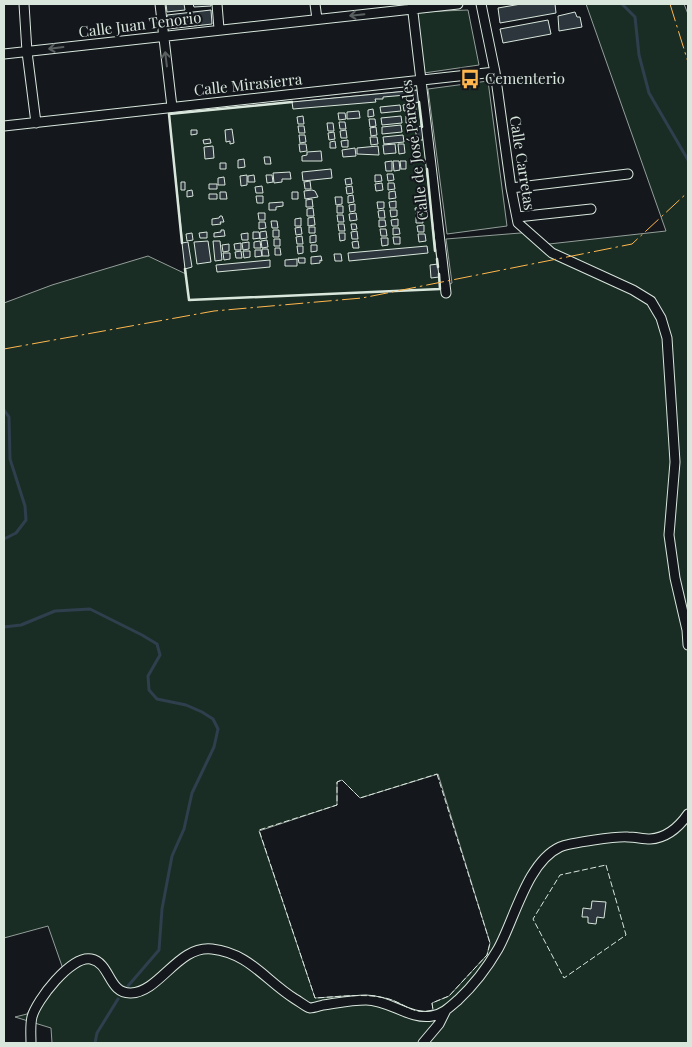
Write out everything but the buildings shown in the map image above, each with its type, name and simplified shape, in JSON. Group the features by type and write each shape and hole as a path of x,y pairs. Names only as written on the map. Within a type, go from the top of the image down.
{"street":[{"path":"24,4 27,52 36,123"},
{"path":"160,4 172,107"},
{"path":"217,4 219,29"},
{"path":"315,4 317,19"},
{"name":"Calle Juan Tenorio","path":"4,54 317,19 413,6 458,4"},
{"name":"Calle Carretas","path":"481,4 495,72 511,188 518,222 552,253 633,290 651,301 661,318 667,338 675,462 669,535 675,578 687,630 688,645"},
{"name":"Calle de José Paredes","path":"413,6 446,293"},
{"name":"Calle Mirasierra","path":"4,126 495,72"},
{"path":"511,188 628,174"},
{"path":"517,217 591,209"},
{"path":"31,1043 31,1018 39,1001 57,979 73,965 85,959 91,959 102,965 118,990 133,994 144,990 190,952 200,949 228,951 246,960 278,989 310,1008 367,1000 388,1004 421,1017 434,1016 446,1010 473,986 501,944 519,901 536,869 546,858 560,847 627,836 650,839 664,835 680,826 688,814"},
{"path":"490,943 501,944"},
{"path":"423,1043 439,1024 446,1010"}],"green space":[{"path":"586,4 684,4 688,14 688,1043 52,1043 51,1028 15,1017 27,1014 42,990 63,969 48,926 4,938 4,303 52,285 148,256 186,274 169,114 418,90 440,289 452,283 446,239 533,232 549,244 666,231","holes":["438,774 490,943 487,955 449,996 432,1003 433,1010 414,1010 392,1000 369,996 315,998 259,831 337,805 337,782 342,780 360,798"]},
{"path":"468,10 479,65 424,73 417,12"},
{"path":"488,81 507,226 447,234 428,89"}],"waterway":[{"path":"622,4 635,17 639,55 649,93 688,160"},
{"path":"4,410 9,417 10,459 25,506 26,520 16,533 4,539"},
{"path":"4,627 21,625 55,611 90,609 157,644 160,655 148,676 149,690 157,699 186,705 202,712 213,719 218,729 214,747 192,793 184,829 172,856 162,909 159,950 128,986"},
{"path":"95,1043 97,1033 118,999"}],"fence":[{"path":"437,774 490,943 487,955 449,996 432,1003 433,1010 414,1010 392,1000 369,996 315,998 259,830 337,805 337,782 342,780 360,798 437,774"},
{"path":"606,865 626,935 564,978 533,919 560,875 606,865"}],"wall":[{"path":"182,243 169,114 292,102"},
{"path":"419,102 422,127"},
{"path":"427,169 435,251"},
{"path":"437,259 438,267"},
{"path":"185,269 189,300 440,289 439,274"}],"power":[{"path":"670,4 688,62"},
{"path":"4,349 214,311 362,298 632,244 688,192"}],"place":[{"name":"Cementerio","path":"470,79"}]}
